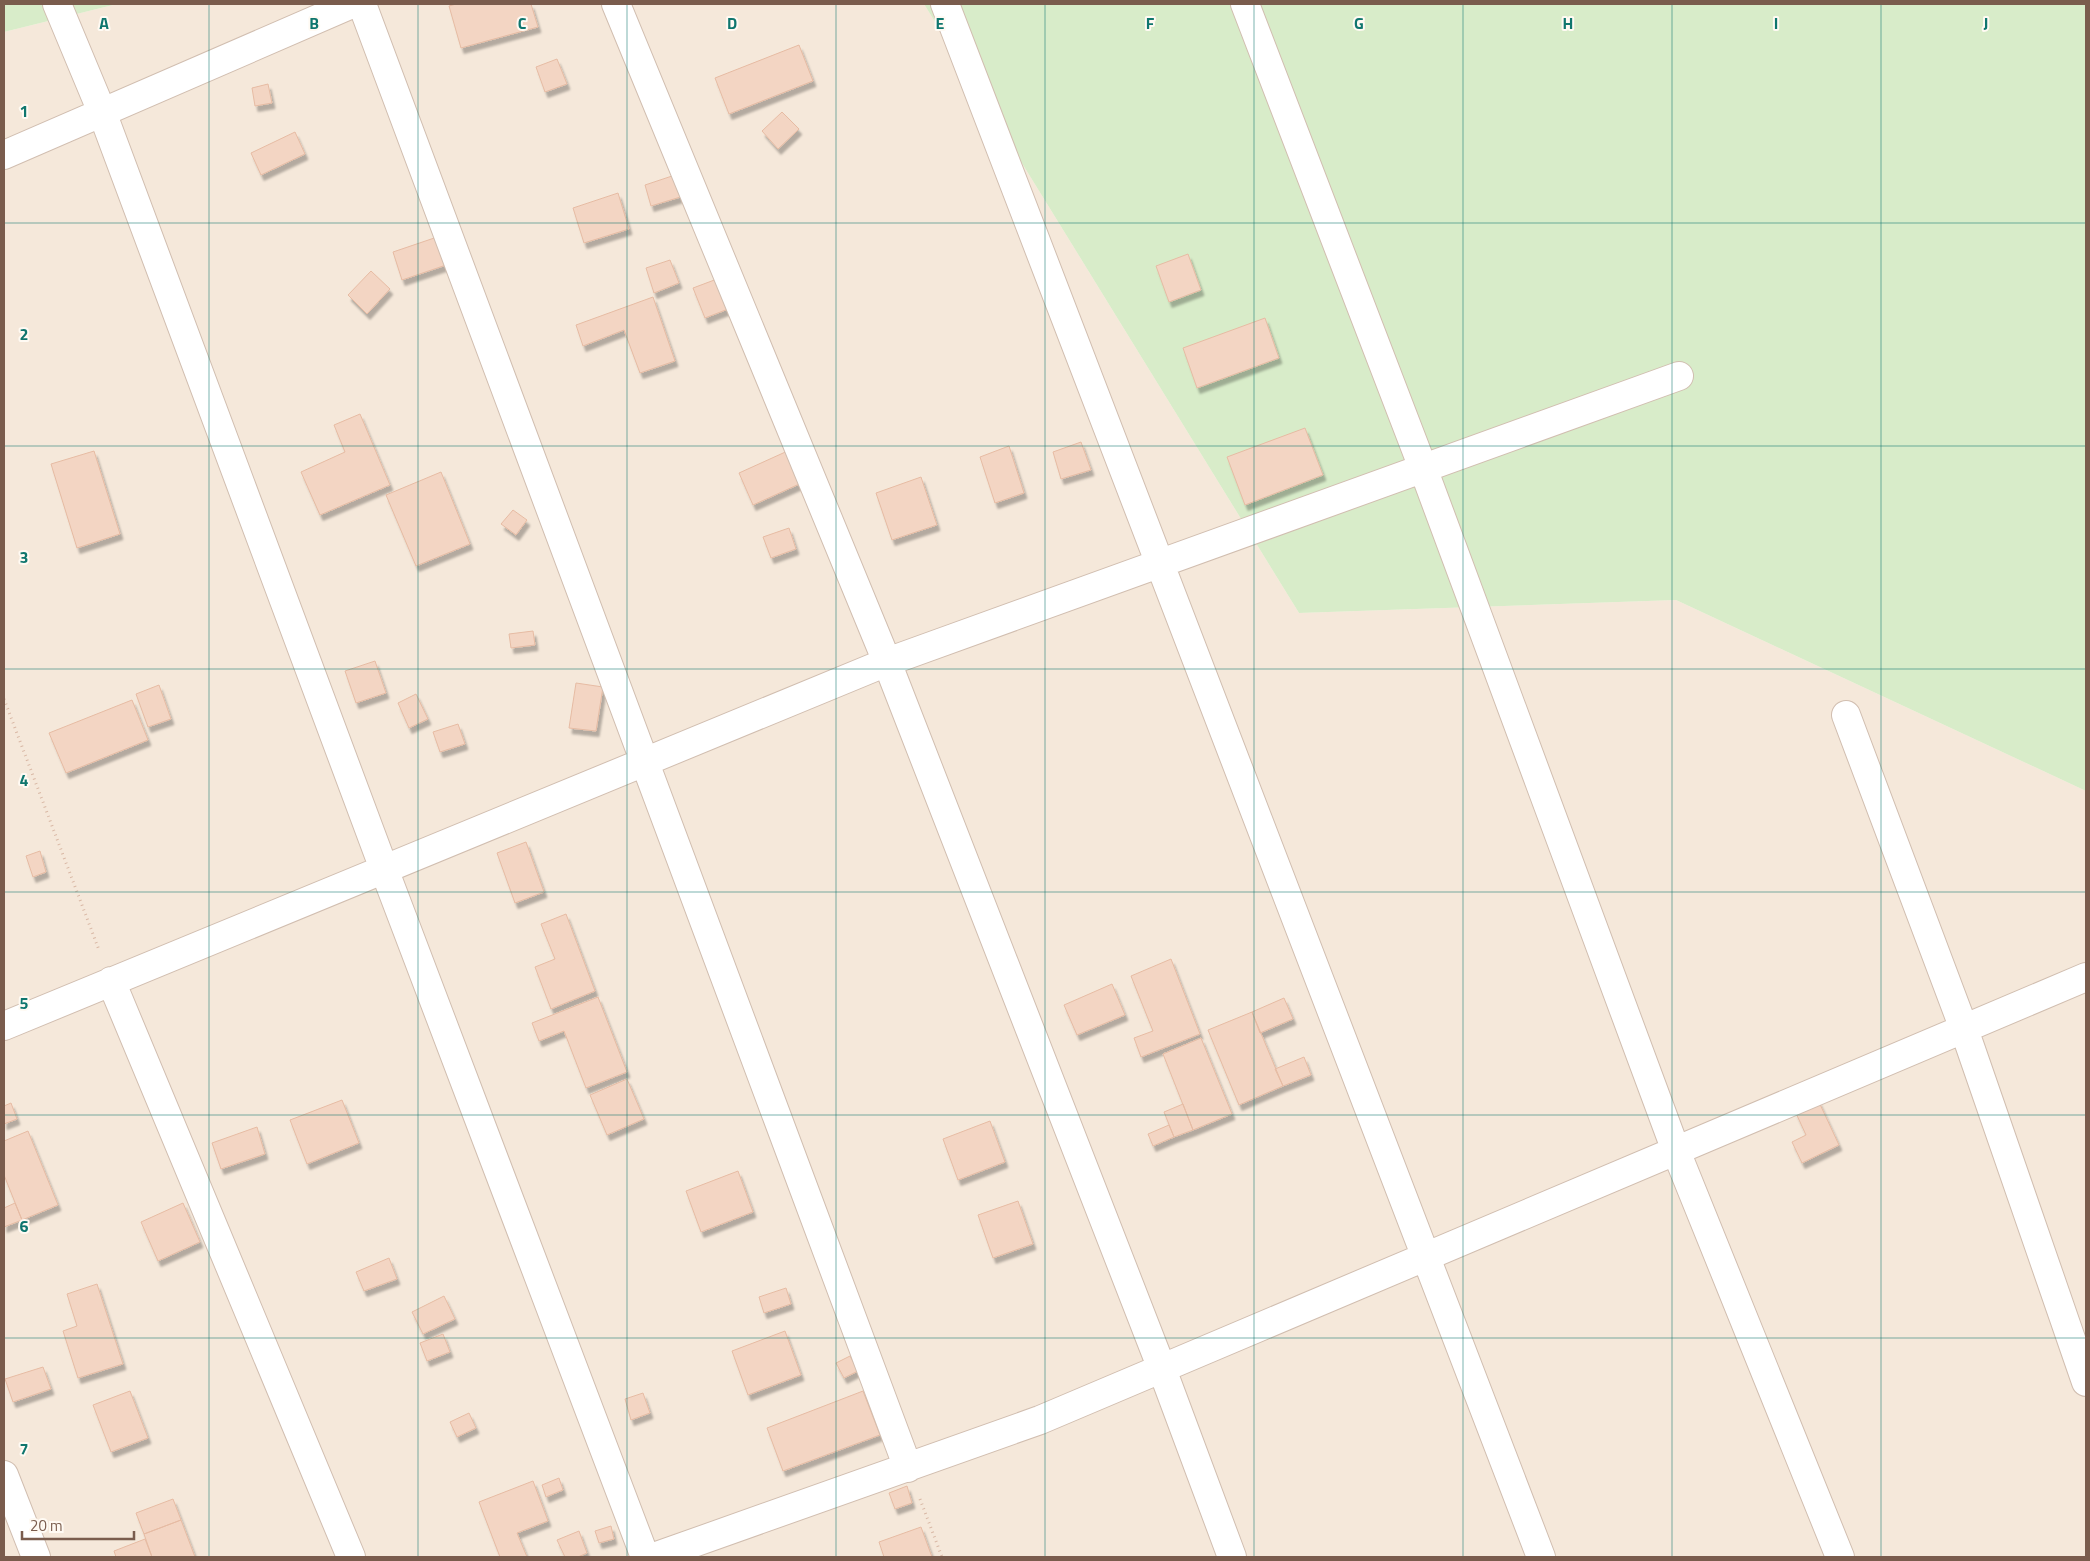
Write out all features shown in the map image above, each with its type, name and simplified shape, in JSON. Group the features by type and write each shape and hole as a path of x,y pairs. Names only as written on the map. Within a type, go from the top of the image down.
{"street":[{"path":"57,4 102,112 384,869 645,1557"},
{"path":"4,155 352,4"},
{"path":"362,4 908,1468"},
{"path":"616,4 888,662 1162,1368 1232,1557"},
{"path":"945,4 1541,1557"},
{"path":"1245,4 1423,468 1676,1151 1840,1557"},
{"path":"4,1026 888,662 1679,376"},
{"path":"1846,715 1964,1029 2086,1382"},
{"path":"654,1557 1040,1420 2086,978"},
{"path":"111,981 351,1557"},
{"path":"4,1475 36,1557"}],"path":[{"path":"4,699 111,981"},
{"path":"908,1468 942,1557"}],"shaded area":[{"path":"117,4 924,4 1299,613 1676,600 2086,791 2086,1557 4,1557 4,32"}],"green space":[{"path":"4,4 117,4 4,32"},
{"path":"924,4 2086,4 2086,791 1676,600 1299,613"}],"building":[{"path":"456,4 531,4 538,27 461,48 449,6"},
{"path":"799,45 813,81 729,114 715,78"},
{"path":"557,59 567,84 545,92 536,67"},
{"path":"268,84 272,103 255,106 252,88"},
{"path":"782,112 799,129 778,149 762,131"},
{"path":"295,132 305,154 261,175 251,153"},
{"path":"681,173 687,195 651,206 645,185"},
{"path":"618,193 629,229 584,243 573,208"},
{"path":"446,234 455,262 402,280 393,252"},
{"path":"1188,254 1201,290 1169,302 1156,266"},
{"path":"670,260 679,283 654,293 646,268"},
{"path":"371,271 390,289 367,314 348,295"},
{"path":"725,276 736,306 705,318 693,288"},
{"path":"653,297 675,361 640,373 624,330 583,346 576,325"},
{"path":"1265,318 1279,358 1197,388 1183,348"},
{"path":"360,414 390,485 320,515 301,472 345,452 334,425"},
{"path":"1305,428 1323,475 1245,505 1227,457"},
{"path":"1081,442 1091,470 1061,479 1053,452"},
{"path":"1009,446 1024,493 995,503 980,457"},
{"path":"792,449 806,481 753,505 739,473"},
{"path":"94,451 120,534 77,548 51,464"},
{"path":"441,472 470,544 416,566 386,495"},
{"path":"921,477 937,525 892,540 876,493"},
{"path":"513,510 527,520 516,535 501,524"},
{"path":"789,528 796,549 771,558 763,537"},
{"path":"533,631 535,645 511,648 509,634"},
{"path":"375,661 386,693 356,703 345,671"},
{"path":"576,683 603,687 596,731 569,728"},
{"path":"159,685 171,719 148,727 136,694"},
{"path":"416,694 428,719 409,728 398,703"},
{"path":"132,700 148,740 66,773 49,733"},
{"path":"458,724 465,744 440,752 433,732"},
{"path":"526,842 544,892 515,903 497,853"},
{"path":"40,851 46,872 33,877 26,856"},
{"path":"566,914 595,991 551,1009 535,967 555,959 541,924"},
{"path":"1171,959 1200,1034 1141,1057 1134,1038 1153,1031 1131,976"},
{"path":"1112,984 1125,1015 1077,1035 1064,1005"},
{"path":"598,997 627,1072 586,1088 564,1031 539,1041 532,1023"},
{"path":"1284,998 1293,1019 1260,1033 1252,1012"},
{"path":"1252,1012 1283,1086 1239,1105 1208,1030"},
{"path":"1201,1038 1232,1114 1193,1130 1163,1054"},
{"path":"1304,1057 1311,1075 1283,1086 1275,1069"},
{"path":"627,1079 644,1119 607,1135 590,1095"},
{"path":"342,1100 359,1143 307,1164 290,1120"},
{"path":"1818,1100 1839,1145 1802,1163 1792,1142 1806,1135 1795,1111"},
{"path":"11,1103 17,1119 4,1124 4,1106"},
{"path":"1183,1104 1193,1130 1174,1137 1164,1112"},
{"path":"990,1121 1005,1162 958,1180 943,1139"},
{"path":"1169,1125 1174,1137 1153,1146 1148,1134"},
{"path":"257,1127 265,1154 221,1169 212,1143"},
{"path":"28,1131 58,1205 22,1220 4,1175 4,1141"},
{"path":"738,1171 753,1212 701,1232 686,1191"},
{"path":"1018,1201 1033,1244 993,1258 978,1215"},
{"path":"15,1203 22,1220 4,1227 4,1208"},
{"path":"183,1203 200,1242 158,1261 141,1222"},
{"path":"389,1258 397,1279 364,1291 356,1272"},
{"path":"97,1284 123,1364 78,1378 63,1331 77,1326 67,1294"},
{"path":"786,1288 791,1304 764,1313 759,1297"},
{"path":"444,1296 455,1319 423,1334 412,1312"},
{"path":"785,1331 801,1375 748,1395 732,1351"},
{"path":"443,1334 450,1352 427,1361 420,1343"},
{"path":"850,1356 858,1371 844,1378 836,1363"},
{"path":"43,1367 51,1389 13,1402 5,1379"},
{"path":"130,1391 148,1438 111,1452 93,1405"},
{"path":"863,1391 880,1435 783,1471 767,1428"},
{"path":"643,1393 650,1413 631,1420 625,1399"},
{"path":"469,1413 476,1428 457,1437 450,1422"},
{"path":"559,1478 563,1490 546,1497 542,1485"},
{"path":"533,1481 548,1521 517,1533 527,1557 500,1557 479,1502"},
{"path":"907,1486 912,1503 895,1509 889,1493"},
{"path":"173,1499 181,1520 144,1534 136,1513"},
{"path":"181,1520 195,1557 152,1557 144,1534"},
{"path":"611,1526 614,1539 599,1543 595,1531"},
{"path":"921,1527 932,1557 884,1557 879,1542"},
{"path":"579,1531 587,1553 578,1557 565,1557 557,1540"},
{"path":"145,1539 152,1557 116,1557 114,1551"}]}
